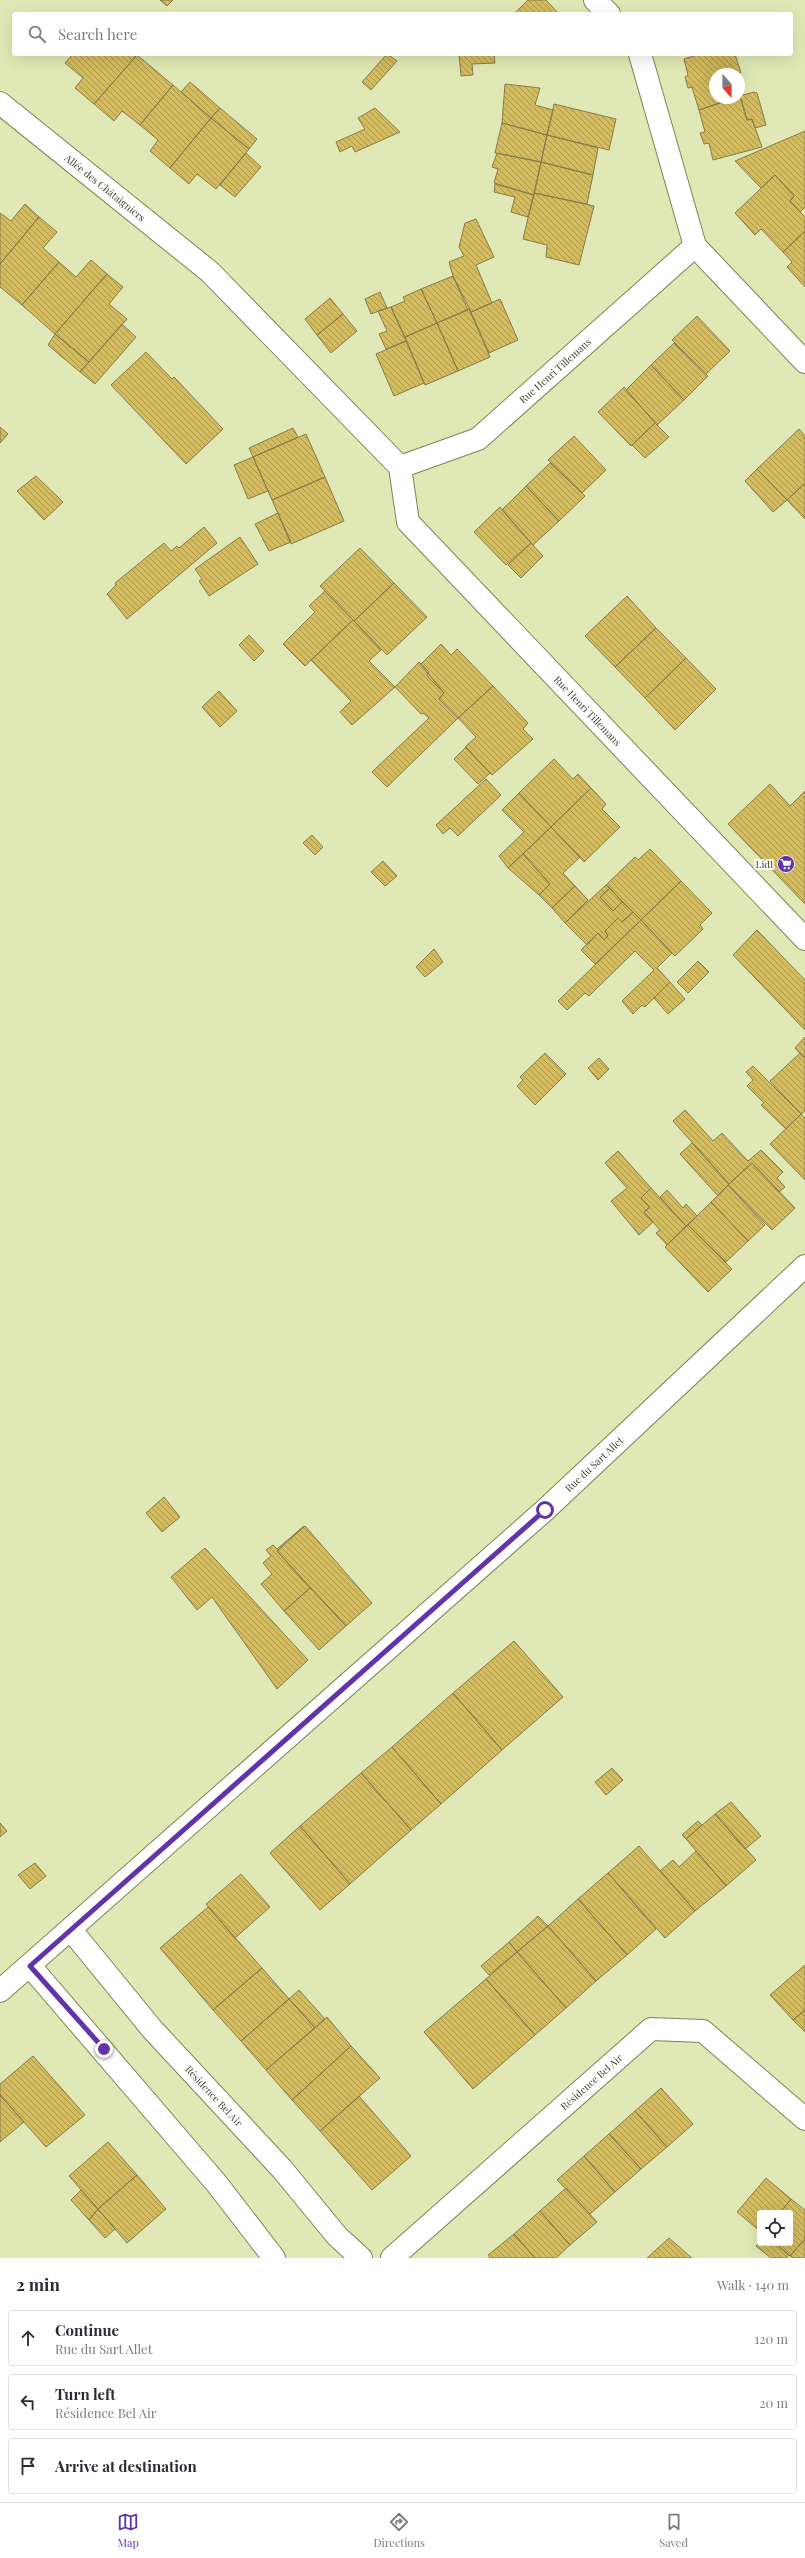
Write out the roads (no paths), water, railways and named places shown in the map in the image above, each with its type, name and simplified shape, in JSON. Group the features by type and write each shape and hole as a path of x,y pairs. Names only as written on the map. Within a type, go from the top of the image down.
{"street":[{"path":"595,0 607,12"},
{"path":"641,56 694,246 805,362"},
{"name":"Allée des Châtaigniers","path":"0,103 210,272 400,467"},
{"name":"Rue Henri Tillemans","path":"694,246 478,439 400,467 408,522 805,939"},
{"name":"Rue du Sart Allet","path":"0,1991 539,1515 805,1266"},
{"name":"Résidence Bel Air","path":"70,1930 152,2029 282,2169 337,2236 361,2258"},
{"path":"30,1966 217,2184 274,2258"},
{"name":"Résidence Bel Air","path":"392,2258 651,2029 703,2031 805,2119"}],"place":[{"name":"Lidl","path":"786,864"}]}
